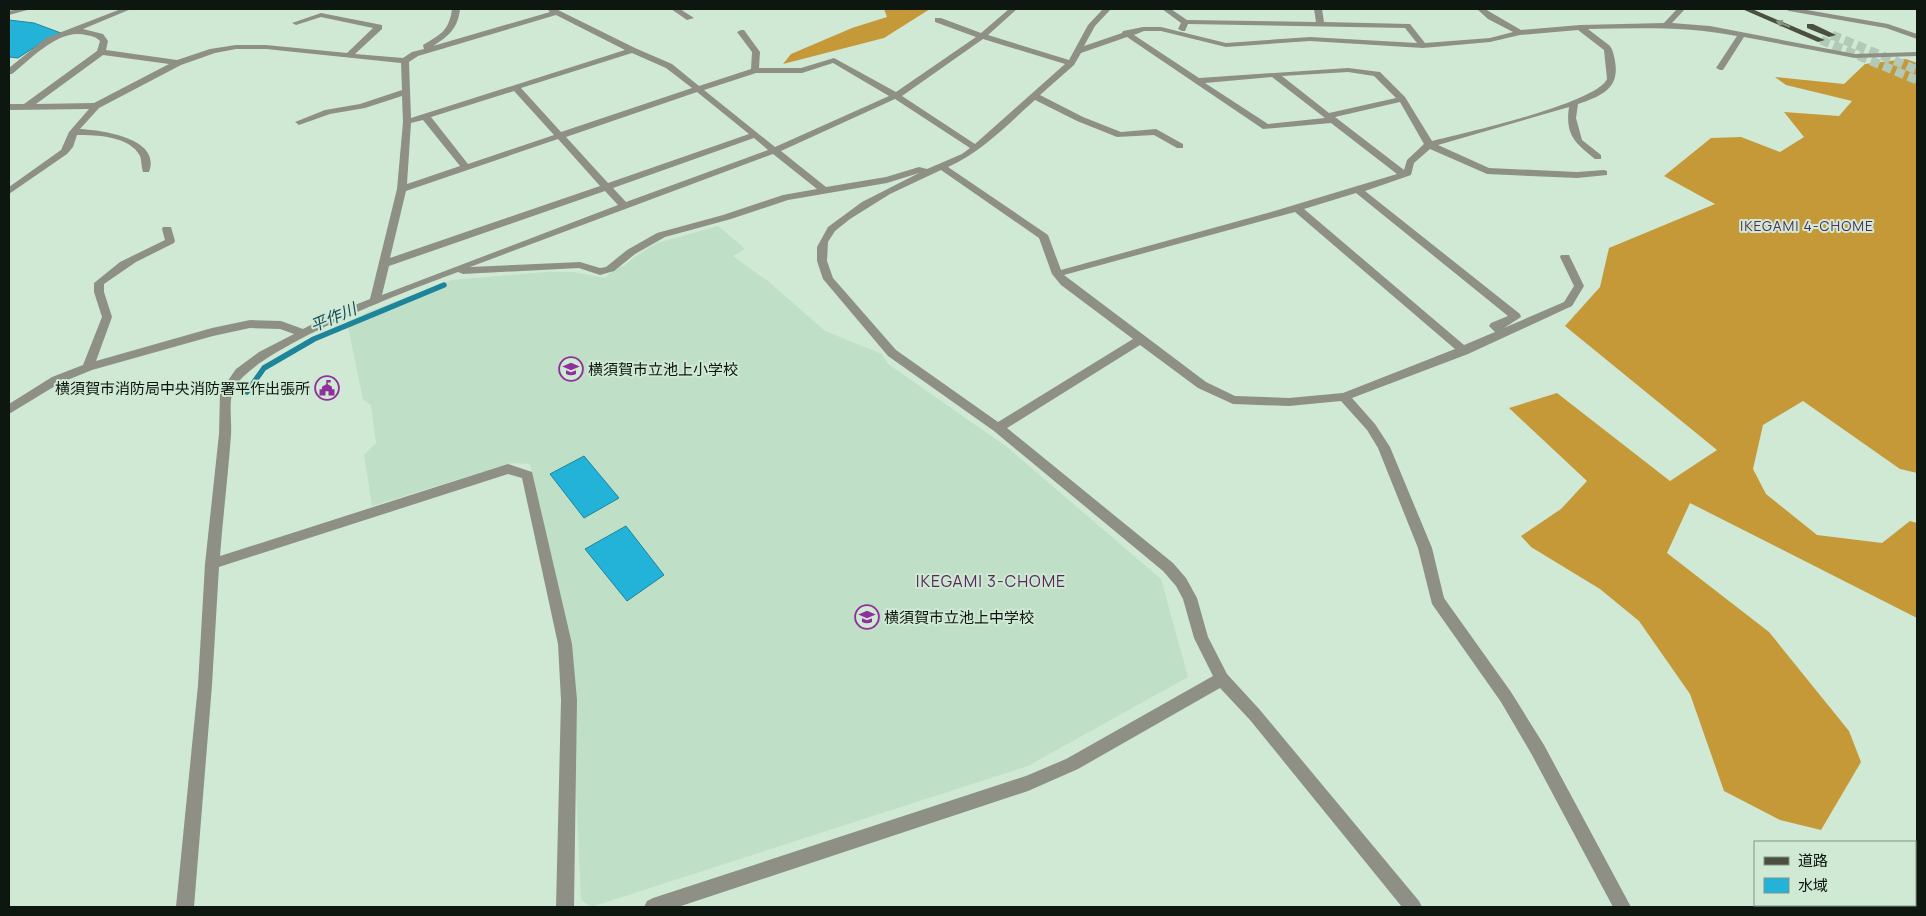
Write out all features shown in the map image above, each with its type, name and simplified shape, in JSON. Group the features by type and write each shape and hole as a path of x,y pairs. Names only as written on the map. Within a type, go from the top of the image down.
{"main road":[{"path":"1746,9 1821,40"},
{"path":"1766,9 1832,35"}],"street":[{"path":"9,12 27,9"},
{"path":"9,72 49,40 127,9"},
{"path":"9,191 64,152 68,147 73,132 96,106 178,63 213,51 236,47 266,47 405,61 448,32 456,22 456,9"},
{"path":"675,9 690,18"},
{"path":"185,907 204,694 212,564 225,434 226,392 240,372 262,355 302,333 375,301 775,150 896,96 982,36 1013,9"},
{"path":"1106,9 1092,25 1071,63 976,148 965,156 929,172 864,206 838,223 829,232 823,243 821,255 823,267 828,279 892,353 998,428 1168,567 1181,582 1190,598 1201,638 1222,679 1255,715 1413,907"},
{"path":"1166,9 1185,22 1408,26 1423,46"},
{"path":"1318,9 1320,24"},
{"path":"1481,9 1491,17 1520,33"},
{"path":"1789,9 1888,26 1917,37"},
{"path":"1666,25 1679,10"},
{"path":"415,54 554,11 632,50 669,66 825,191"},
{"path":"296,23 320,15 379,27 348,56"},
{"path":"938,20 982,36 1071,63"},
{"path":"1181,34 1185,22"},
{"path":"1078,51 1126,33 1143,29 1161,29 1226,45 1310,39 1423,46 1490,40 1520,33 1580,27 1666,25 1710,28 1855,56 1917,54"},
{"path":"1057,274 1252,220 1298,210 1408,173 1410,162 1429,144 1574,104 1603,89 1610,83 1612,71 1608,49 1580,27"},
{"path":"26,107 102,52 104,41 100,36 78,30"},
{"path":"741,32 756,52 755,70"},
{"path":"1126,33 1266,126 1329,118 1402,99"},
{"path":"1720,68 1742,35"},
{"path":"407,122 632,50"},
{"path":"102,52 178,63"},
{"path":"402,189 755,70 802,71 834,60 896,96 976,148"},
{"path":"9,61 20,63"},
{"path":"375,301 402,189 407,122 405,61"},
{"path":"1197,81 1348,70 1377,74 1402,99 1429,144 1487,171 1577,176 1604,173"},
{"path":"1274,74 1404,175"},
{"path":"515,87 624,206"},
{"path":"299,122 328,112 362,106 407,91"},
{"path":"1035,96 1080,119 1120,135 1156,132 1180,146"},
{"path":"1574,104 1572,118 1578,141 1598,157"},
{"path":"9,107 96,106"},
{"path":"425,116 466,168"},
{"path":"73,132 103,133 132,143 144,153 148,160 146,170"},
{"path":"384,264 756,135"},
{"path":"942,167 1044,237 1057,274 1065,282 1202,385 1233,400 1289,402 1344,397 1464,351 1568,304 1579,286 1566,257"},
{"path":"448,272 580,265 600,272 610,269 631,252 661,235 727,217 786,197 887,180 920,170 929,172"},
{"path":"1358,190 1516,317 1495,326 1503,333"},
{"path":"1298,210 1464,351"},
{"path":"88,367 107,317 99,283 120,266 170,241 167,229"},
{"path":"9,410 56,380 88,367 212,332 250,324 281,325 302,333"},
{"path":"998,428 1140,340"},
{"path":"1344,397 1371,427 1384,447 1425,548 1437,600 1506,697 1538,750 1622,907"},
{"path":"212,564 508,469 528,475 565,644 569,700 565,907"},
{"path":"653,907 1028,782 1072,764 1222,679"}],"shaded area":[{"path":"884,9 930,9 884,38 783,64 791,54 852,28 887,17"},
{"path":"1906,59 1917,63 1917,473 1900,469 1803,401 1763,425 1753,469 1766,494 1817,535 1882,543 1910,521 1917,523 1917,618 1690,503 1667,553 1769,632 1849,731 1861,762 1821,830 1780,820 1724,791 1690,694 1639,621 1600,589 1531,547 1521,536 1561,509 1587,481 1509,408 1557,393 1670,481 1717,450 1565,326 1600,287 1609,248 1715,204 1664,176 1711,138 1741,137 1780,152 1804,137 1784,112 1839,116 1852,101 1786,85 1775,77 1844,84 1865,64"},
{"name":"横須賀市立池上中学校","path":"718,226 745,249 733,256 769,282 825,331 882,354 888,364 1007,447 1161,579 1188,677 1028,766 591,907 581,900 570,656 530,464 512,463 372,506 364,455 376,443 371,405 363,400 347,322 370,311 452,280 547,272 574,272 605,278 615,268 624,266 657,243"}],"water":[{"path":"9,20 34,23 61,33 47,39 18,58 9,57"},
{"path":"584,456 619,498 584,518 550,474"},
{"path":"626,526 664,575 627,601 585,549"}],"waterway":[{"name":"平作川","path":"247,392 264,368 314,339 444,285"}],"tunnel":[{"path":"1832,35 1917,70"},
{"path":"1821,40 1917,80"}],"place":[{"name":"横須賀市立池上小学校","path":"571,369"},
{"name":"横須賀市消防局中央消防署平作出張所","path":"327,388"},
{"name":"横須賀市立池上中学校","path":"867,617"}],"district":[{"name":"IKEGAMI 4-CHOME","path":"1807,225"},
{"name":"IKEGAMI 3-CHOME","path":"991,581"}]}
